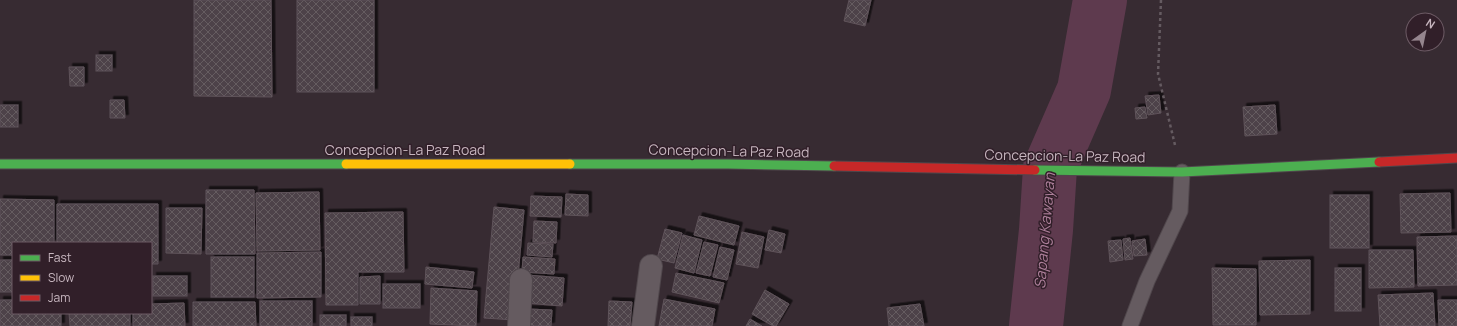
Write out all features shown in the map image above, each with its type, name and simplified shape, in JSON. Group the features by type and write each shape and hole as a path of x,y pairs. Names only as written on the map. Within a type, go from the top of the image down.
{"main road":[{"name":"Concepcion-La Paz Road","path":"0,164 728,164 1182,172 1457,158"}],"street":[{"path":"643,326 651,266"},
{"path":"519,326 521,280"}],"lane":[{"path":"1130,326 1147,281 1180,211 1182,172"}],"path":[{"path":"1161,0 1158,74 1182,172"}],"building":[{"path":"194,0 271,0 272,97 194,96"},
{"path":"297,0 374,0 374,92 297,92"},
{"path":"849,0 871,0 865,26 844,21"},
{"path":"96,55 112,55 112,71 96,71"},
{"path":"69,67 84,67 84,86 70,86"},
{"path":"1159,95 1161,113 1148,115 1145,96"},
{"path":"110,100 124,100 125,118 110,118"},
{"path":"0,105 18,105 18,127 0,127"},
{"path":"1275,105 1277,134 1245,136 1243,107"},
{"path":"1145,107 1147,118 1136,119 1135,108"},
{"path":"206,190 254,190 255,254 206,254"},
{"path":"319,192 320,250 257,251 256,193"},
{"path":"1450,193 1451,232 1401,233 1400,194"},
{"path":"566,194 588,195 588,216 565,215"},
{"path":"1330,195 1369,195 1369,248 1330,248"},
{"path":"531,196 562,197 561,217 530,216"},
{"path":"0,199 54,200 54,242 12,242 12,255 0,255"},
{"path":"57,204 158,204 158,264 152,264 152,242 57,242"},
{"path":"494,207 524,210 514,320 484,318"},
{"path":"166,208 202,208 201,254 166,253"},
{"path":"403,212 404,272 358,272 358,305 326,305 325,213"},
{"path":"699,216 739,226 734,245 694,235"},
{"path":"534,221 557,222 556,243 533,242"},
{"path":"665,229 682,233 674,263 657,259"},
{"path":"769,230 785,234 781,253 765,250"},
{"path":"742,232 764,237 758,268 736,264"},
{"path":"683,235 702,240 694,273 675,268"},
{"path":"1457,236 1457,285 1418,286 1417,237"},
{"path":"1130,238 1133,259 1125,260 1123,239"},
{"path":"1145,239 1147,255 1134,256 1132,241"},
{"path":"1121,240 1123,260 1110,262 1108,241"},
{"path":"704,242 718,245 710,276 696,273"},
{"path":"528,243 553,244 552,257 527,255"},
{"path":"720,247 734,250 727,280 713,277"},
{"path":"1369,250 1413,250 1414,287 1369,288"},
{"path":"321,252 321,297 257,298 257,253"},
{"path":"211,257 254,257 254,297 211,297"},
{"path":"523,257 555,259 554,274 522,272"},
{"path":"0,260 12,260 12,292 0,292"},
{"path":"1310,260 1310,314 1260,315 1259,261"},
{"path":"426,267 474,272 472,288 425,284"},
{"path":"1212,268 1256,269 1256,325 1213,325"},
{"path":"1335,268 1361,268 1361,311 1335,311"},
{"path":"676,273 724,283 719,303 672,292"},
{"path":"527,275 564,278 562,306 525,303"},
{"path":"153,276 187,276 187,296 153,296"},
{"path":"380,276 380,304 360,304 360,277"},
{"path":"383,284 420,284 420,308 383,308"},
{"path":"431,288 477,291 476,326 430,324"},
{"path":"765,290 789,304 776,326 773,326 752,314"},
{"path":"1433,293 1435,326 1380,326 1378,295"},
{"path":"664,299 715,309 712,326 659,326"},
{"path":"0,300 12,300 12,314 61,314 61,326 0,326"},
{"path":"1438,300 1457,300 1457,326 1439,326"},
{"path":"260,301 312,301 312,326 260,326"},
{"path":"609,301 632,302 630,326 608,326"},
{"path":"193,302 255,302 256,326 193,326"},
{"path":"184,303 185,326 133,326 133,314 152,314 152,304"},
{"path":"920,304 924,326 889,326 887,308"},
{"path":"528,309 552,310 551,326 527,326"},
{"path":"69,314 130,314 130,326 70,326"},
{"path":"320,315 346,315 346,326 320,326"},
{"path":"351,317 372,317 372,326 351,326"},
{"path":"750,319 762,326 746,326"}],"waterway":[{"name":"Sapang Kawayan","path":"1036,326 1046,230 1050,168 1084,90 1100,0"}],"traffic: fast":[{"path":"1035,170 1182,172 1379,162"},
{"path":"0,164 346,164"},
{"path":"570,164 834,166"}],"traffic: slow":[{"path":"346,164 570,164"}],"traffic: jam":[{"path":"1379,162 1457,158"},
{"path":"834,166 1035,170"}]}
